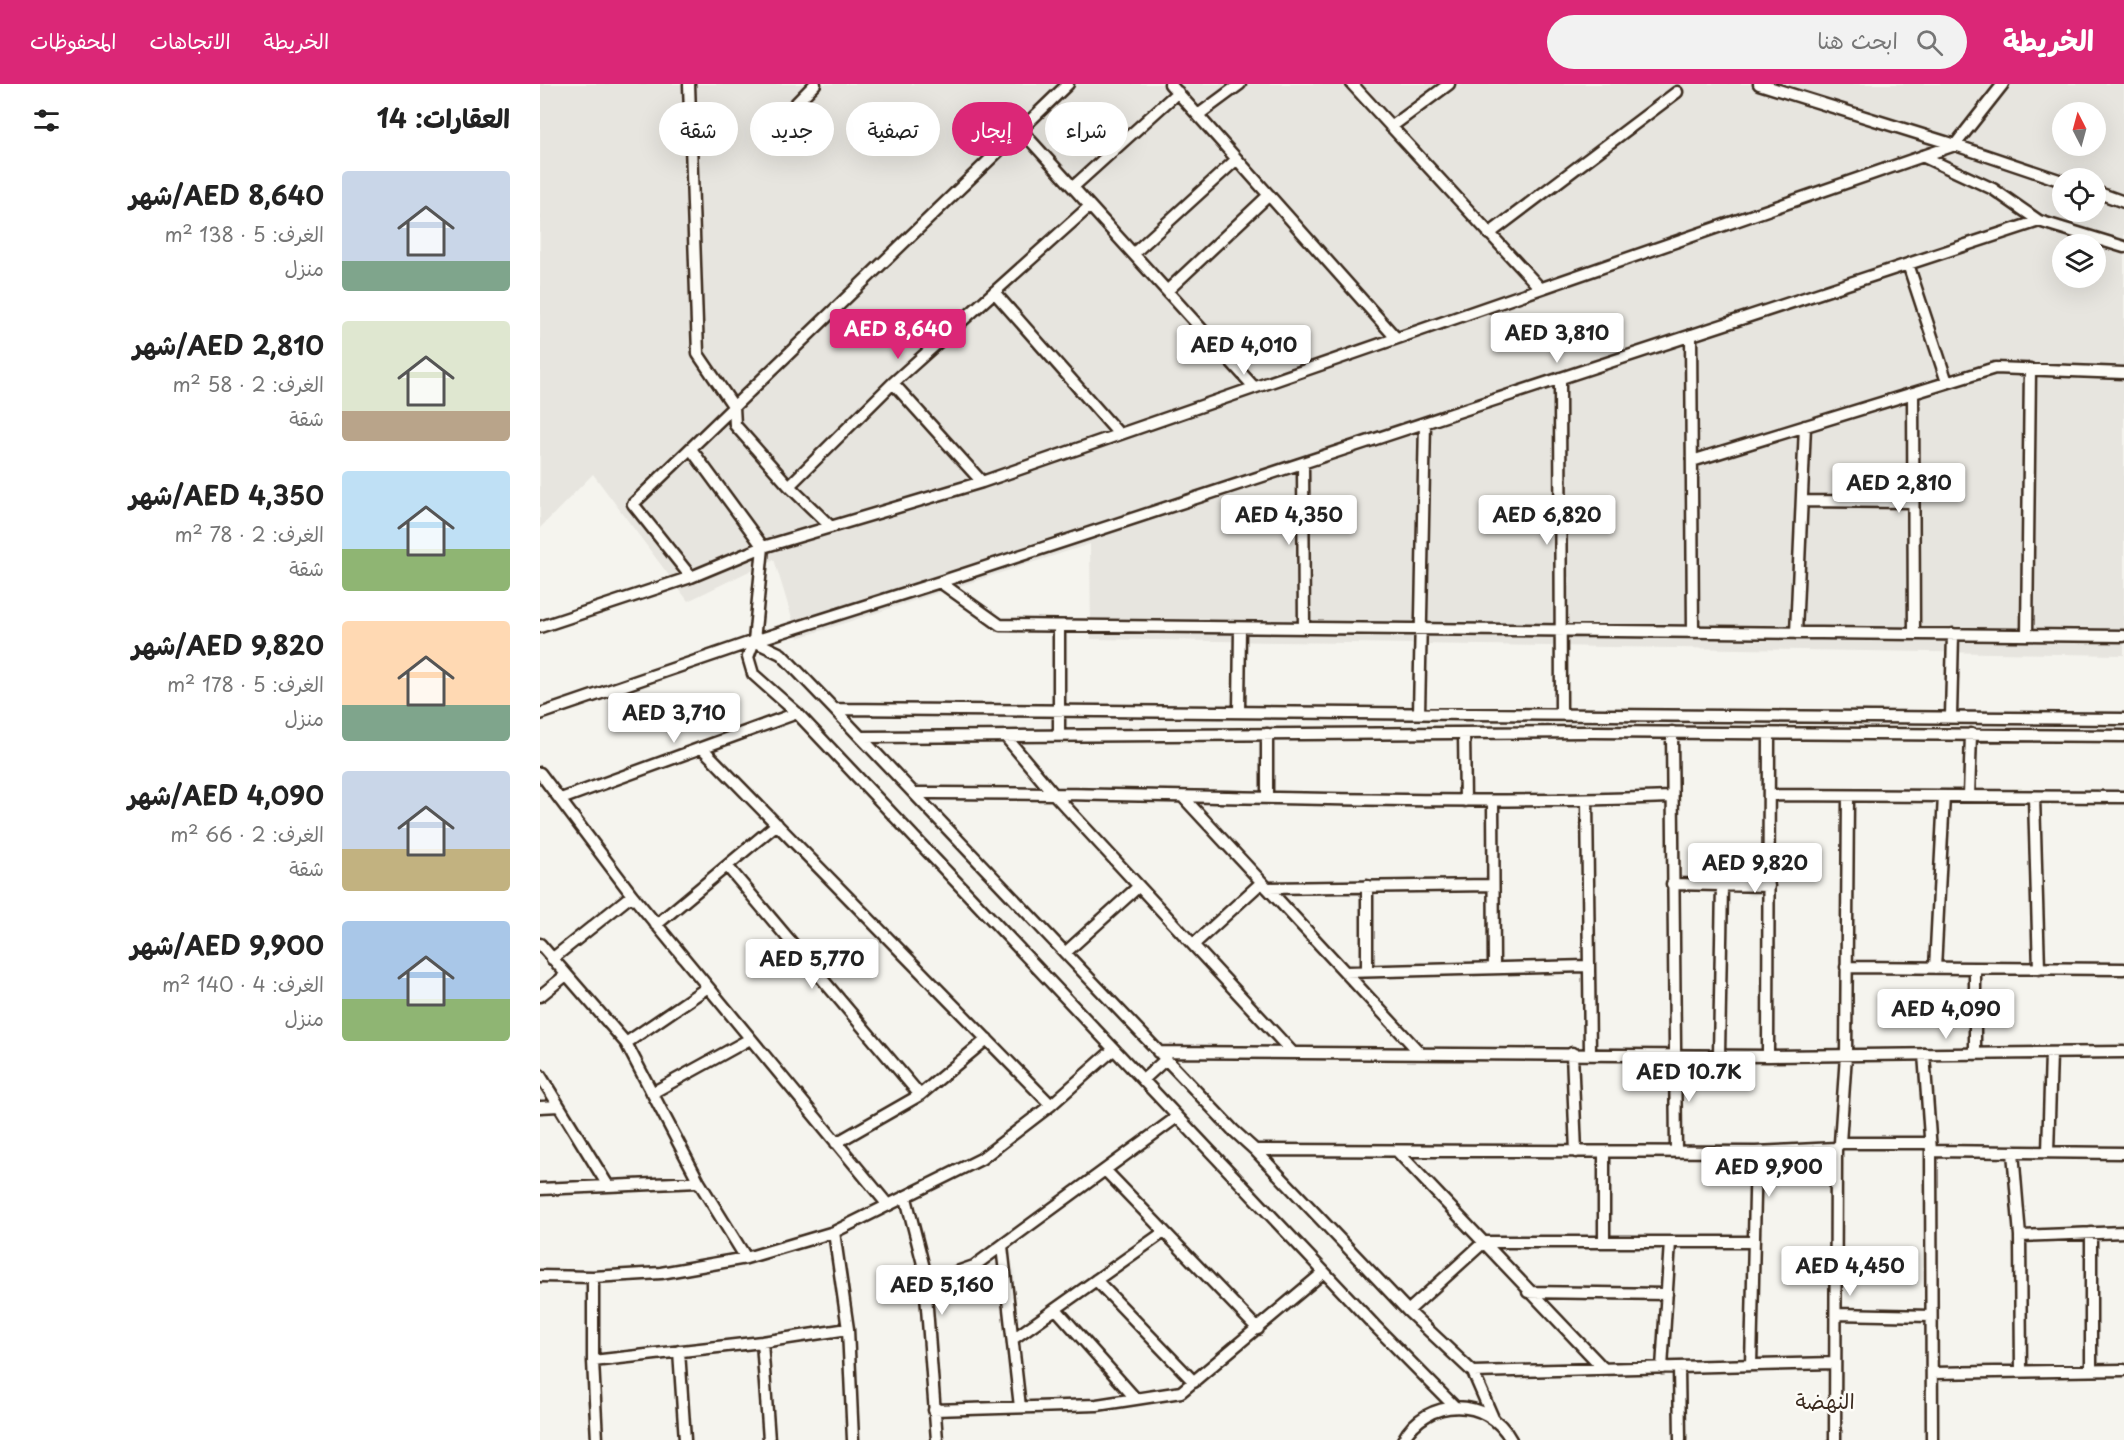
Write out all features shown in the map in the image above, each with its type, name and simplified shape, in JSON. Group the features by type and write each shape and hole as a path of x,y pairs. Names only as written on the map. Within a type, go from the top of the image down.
{"street":[{"path":"689,84 699,354 734,407 735,425 789,486 831,527"},
{"path":"797,102 815,84"},
{"path":"1033,118 1068,84"},
{"path":"1198,115 1240,84"},
{"path":"1352,84 1540,288"},
{"path":"1391,127 1449,84"},
{"path":"1759,84 2052,178"},
{"path":"540,627 691,577 763,547 982,482 1955,145 2003,84"},
{"path":"1073,187 1174,88 1396,338"},
{"path":"1489,234 1677,92"},
{"path":"1033,143 1254,387"},
{"path":"691,577 633,504 994,156"},
{"path":"1922,156 1993,189 2039,221 2124,247"},
{"path":"1134,253 1237,159"},
{"path":"1167,291 1269,195"},
{"path":"2106,196 2124,202"},
{"path":"789,486 893,384 1090,206"},
{"path":"540,714 754,641 2039,221"},
{"path":"1908,264 1947,382"},
{"path":"994,292 1119,434"},
{"path":"1691,335 1693,632"},
{"path":"1692,460 1995,368 2124,373"},
{"path":"2027,635 2030,369"},
{"path":"1560,378 1561,714"},
{"path":"893,384 982,482"},
{"path":"1912,393 1914,634"},
{"path":"1419,713 1425,423"},
{"path":"1796,633 1805,426"},
{"path":"691,449 763,547 754,641 748,657 753,674 797,713 1177,1117 1455,1407"},
{"path":"1303,463 1304,628"},
{"path":"1802,501 1913,502"},
{"path":"940,582 1000,626 2124,636"},
{"path":"1059,626 1059,736"},
{"path":"1239,711 1240,628"},
{"path":"1951,716 1953,634"},
{"path":"754,641 781,654 1162,1056 1408,1311 1473,1372 1493,1418 1512,1440"},
{"path":"834,709 2124,719"},
{"path":"561,799 797,713"},
{"path":"861,737 1672,732 2124,736"},
{"path":"1672,732 1676,1152"},
{"path":"1464,733 1465,801"},
{"path":"1768,1056 1769,733"},
{"path":"1267,734 1267,798"},
{"path":"1970,796 1971,734"},
{"path":"1005,736 1052,792 1292,1052"},
{"path":"703,749 1051,1105"},
{"path":"540,773 656,925 888,1205"},
{"path":"914,793 1052,792 1183,797 1465,801 1671,797"},
{"path":"1769,795 2124,797"},
{"path":"1835,1440 1838,1145 1845,1055 1848,796"},
{"path":"1935,968 1944,796"},
{"path":"1183,797 1420,1053"},
{"path":"2034,797 2039,969"},
{"path":"1587,800 1587,966 1590,1053"},
{"path":"1493,801 1494,968"},
{"path":"656,925 777,824"},
{"path":"727,866 920,1095"},
{"path":"1672,884 1769,886"},
{"path":"1193,945 1265,885 1492,885"},
{"path":"1719,1055 1722,885"},
{"path":"1065,953 1139,886"},
{"path":"1367,886 1367,971"},
{"path":"552,959 632,895"},
{"path":"540,944 626,1043 699,1182 746,1258"},
{"path":"1345,972 1587,966"},
{"path":"1846,967 2124,969"},
{"path":"1975,968 1976,1054"},
{"path":"540,996 566,975"},
{"path":"626,1043 708,987"},
{"path":"652,1093 750,1039"},
{"path":"836,1143 920,1095 987,1039"},
{"path":"540,1276 593,1277 661,1273 746,1258 834,1232 981,1159 1051,1105 1114,1049"},
{"path":"1143,1080 1162,1056 1292,1052 1768,1056 2124,1052"},
{"path":"1572,1053 1576,1152"},
{"path":"2048,1152 2052,1053"},
{"path":"1924,1054 1930,1147 1932,1440"},
{"path":"540,1075 607,1184"},
{"path":"540,1107 559,1106"},
{"path":"925,1283 974,1266 1177,1117"},
{"path":"1255,1150 1756,1152 1838,1145 2013,1152 2124,1153"},
{"path":"1397,1151 1528,1292 1604,1369"},
{"path":"1604,1152 1604,1242"},
{"path":"1751,1365 1756,1152"},
{"path":"2013,1152 2020,1236 2021,1372"},
{"path":"1105,1170 1258,1329"},
{"path":"540,1189 607,1184 699,1182"},
{"path":"906,1198 924,1268 937,1440"},
{"path":"834,1232 848,1329 853,1440"},
{"path":"1012,1339 1164,1232"},
{"path":"2020,1236 2124,1232"},
{"path":"2091,1233 2091,1370"},
{"path":"1408,1311 1484,1242 1754,1242"},
{"path":"1662,1368 1670,1242"},
{"path":"1002,1246 1020,1407"},
{"path":"934,1410 1097,1405 1181,1392 1324,1272"},
{"path":"593,1277 593,1361 597,1440"},
{"path":"1096,1280 1194,1382"},
{"path":"1528,1292 1667,1294"},
{"path":"1056,1309 1135,1398"},
{"path":"1836,1314 1931,1316"},
{"path":"593,1361 762,1342 848,1329"},
{"path":"762,1342 769,1440"},
{"path":"679,1351 685,1440"},
{"path":"1473,1372 1835,1363"},
{"path":"1679,1367 1680,1440"},
{"path":"1932,1373 2124,1370"},
{"path":"1403,1440 1421,1418 1437,1410 1455,1407 1468,1408 1493,1418"}],"shaded area":[{"path":"540,84 2124,84 2124,655 1091,639 1090,544 798,638 774,559 688,601 593,474 540,528"}],"district":[{"name":"النهضة","path":"1825,1400"}]}
